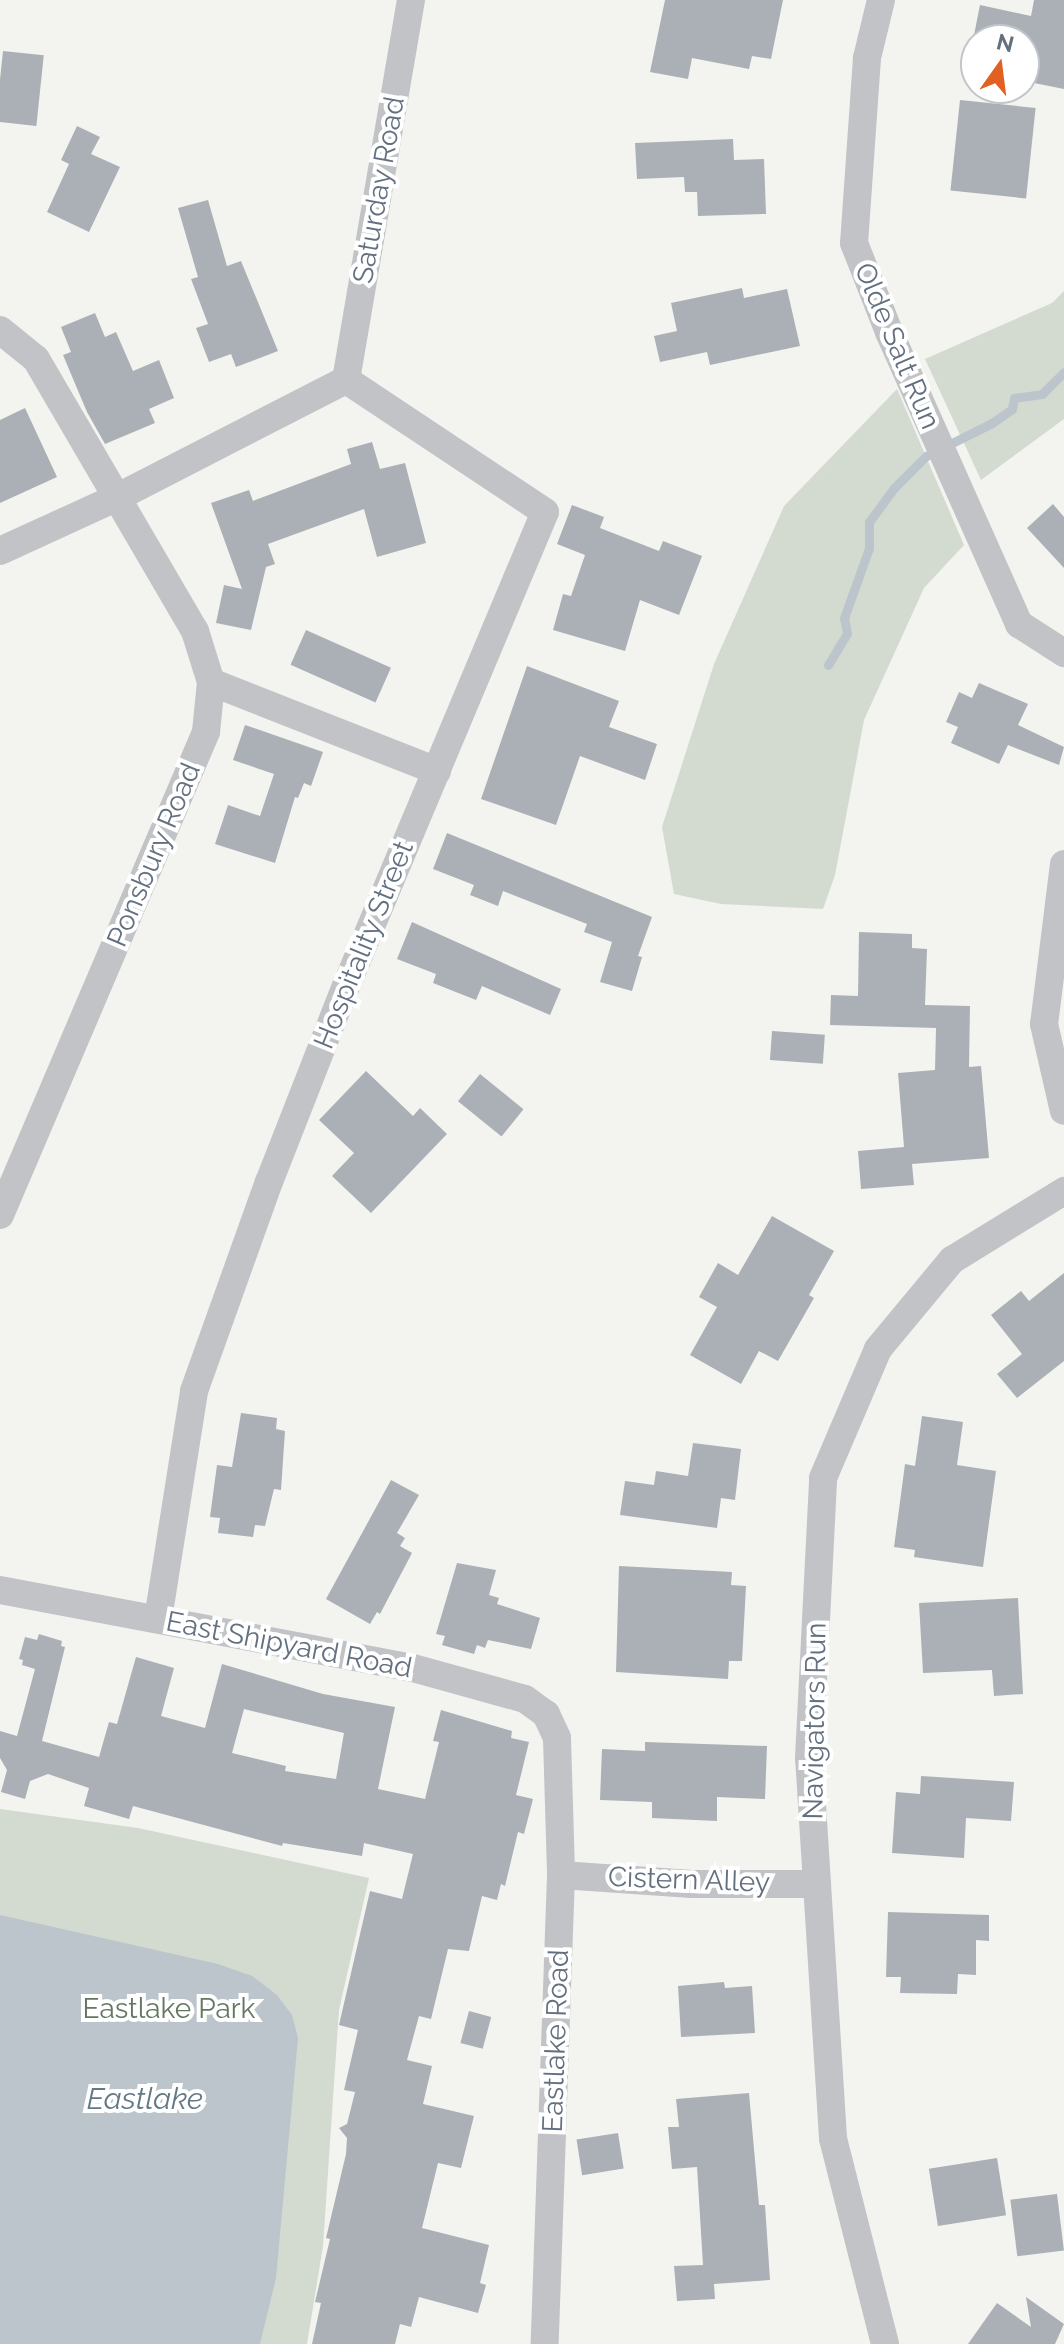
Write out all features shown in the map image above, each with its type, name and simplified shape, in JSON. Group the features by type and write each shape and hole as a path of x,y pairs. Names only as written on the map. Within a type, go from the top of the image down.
{"street":[{"name":"Saturday Road","path":"346,380 411,0"},
{"name":"Olde Salt Run","path":"881,0 867,58 854,243 889,332 1019,624 1064,653"},
{"name":"Ponsbury Road","path":"0,330 36,359 195,631 211,682 206,732 0,1215"},
{"path":"0,551 118,497 346,380"},
{"name":"Hospitality Street","path":"158,1619 194,1391 269,1182 545,512 346,380"},
{"path":"211,682 437,771"},
{"path":"1064,864 1044,1024 1064,1111"},
{"name":"Navigators Run","path":"885,2344 833,2138 809,1758 823,1478 878,1349 952,1260 1064,1191"},
{"name":"East Shipyard Road","path":"0,1590 413,1668 485,1687 525,1699 546,1714 557,1738"},
{"name":"Eastlake Road","path":"545,2344 561,1875 557,1738"},
{"name":"Cistern Alley","path":"561,1875 692,1884 817,1884"}],"green space":[{"path":"1064,291 1064,419 981,480 925,359 1052,303"},
{"path":"897,389 964,545 924,588 864,720 835,875 823,909 721,904 674,894 662,827 714,664 784,506"},
{"name":"Eastlake","path":"0,1809 138,1828 369,1878 339,2010 323,2246 307,2344 0,2344"}],"water":[{"name":"Eastlake","path":"0,1915 218,1964 252,1976 277,1995 292,2015 298,2038 276,2278 260,2344 0,2344"}],"building":[{"path":"665,0 783,0 771,59 752,56 749,69 692,58 688,79 650,72"},
{"path":"1034,0 1064,0 1064,89 1040,84 1040,24 976,24 980,5 1031,16"},
{"path":"3,51 44,55 36,126 0,122"},
{"path":"960,100 960,104 1036,108 1026,198 950,191"},
{"path":"77,126 100,137 91,154 120,167 89,232 47,212 69,164 61,160"},
{"path":"733,139 734,160 764,159 766,214 698,216 697,192 685,192 684,177 637,179 635,143"},
{"path":"208,200 227,266 241,261 278,351 236,367 231,354 209,362 196,328 208,324 191,279 198,277 178,208"},
{"path":"742,288 744,298 787,289 800,346 710,365 707,352 660,362 654,336 677,331 671,303"},
{"path":"95,313 105,337 116,332 133,371 159,360 174,398 149,409 155,423 105,444 87,412 63,355 71,352 61,327"},
{"path":"25,408 57,477 0,503 0,420"},
{"path":"372,442 380,469 405,463 426,543 377,557 364,509 268,544 275,564 266,567 251,630 216,623 224,585 242,589 211,503 249,490 253,501 351,464 347,449"},
{"path":"1053,504 1064,517 1064,568 1027,528"},
{"path":"572,505 604,517 600,528 659,551 663,541 702,556 679,615 640,600 625,651 553,630 563,594 571,596 585,555 557,544"},
{"path":"306,630 391,668 376,703 291,665"},
{"path":"527,666 619,701 609,727 657,744 645,780 580,756 556,825 481,799"},
{"path":"979,683 1028,704 1018,725 1064,747 1059,765 1008,745 999,764 951,743 958,727 946,722 959,692 972,698"},
{"path":"245,725 323,752 311,786 304,783 298,798 295,797 275,863 215,844 228,805 260,816 274,774 233,760"},
{"path":"447,833 652,917 638,956 642,957 632,991 600,982 612,942 584,932 587,924 503,891 498,906 470,895 474,885 433,869"},
{"path":"412,922 561,989 550,1015 482,986 476,1000 433,983 436,974 397,959"},
{"path":"859,932 912,934 912,948 927,949 925,1005 970,1006 969,1067 981,1066 989,1158 912,1164 914,1185 861,1189 858,1151 904,1147 898,1073 935,1070 936,1028 830,1025 831,995 858,996"},
{"path":"772,1031 825,1035 823,1064 770,1060"},
{"path":"366,1071 413,1116 420,1108 447,1134 371,1213 332,1176 354,1153 319,1120"},
{"path":"480,1074 524,1109 501,1136 458,1101"},
{"path":"772,1216 834,1251 809,1295 814,1298 778,1361 759,1351 741,1384 690,1355 717,1307 699,1297 718,1263 738,1275"},
{"path":"1064,1273 1064,1361 1017,1398 997,1374 1022,1354 991,1315 1021,1291 1029,1301"},
{"path":"241,1413 277,1418 276,1429 285,1431 281,1490 274,1489 265,1526 255,1525 253,1537 218,1533 220,1518 210,1517 217,1465 232,1467"},
{"path":"922,1416 963,1422 957,1465 996,1471 983,1567 914,1557 915,1550 894,1547 905,1464 915,1466"},
{"path":"693,1443 741,1449 735,1500 721,1498 717,1528 620,1515 625,1481 654,1485 656,1471 688,1476"},
{"path":"391,1480 419,1495 397,1533 405,1538 400,1546 412,1553 380,1614 377,1612 370,1624 326,1599"},
{"path":"457,1563 496,1570 489,1595 499,1598 497,1604 540,1618 531,1649 488,1640 485,1648 477,1645 474,1654 442,1645 445,1636 436,1634"},
{"path":"619,1566 732,1572 731,1585 746,1586 742,1661 729,1661 728,1679 616,1672"},
{"path":"1018,1598 1023,1694 994,1696 992,1670 923,1673 919,1603"},
{"path":"39,1634 62,1641 61,1646 65,1647 42,1741 99,1757 109,1722 117,1724 136,1657 174,1668 161,1716 205,1728 222,1664 323,1694 395,1707 378,1789 425,1799 439,1742 433,1741 441,1710 512,1731 511,1738 529,1742 516,1795 533,1799 524,1834 518,1832 505,1886 501,1884 497,1900 482,1896 469,1951 448,1949 431,2019 419,2016 407,2060 432,2066 423,2104 474,2116 461,2168 438,2163 422,2228 489,2245 480,2283 486,2285 478,2313 419,2297 411,2327 400,2324 395,2344 312,2344 321,2303 315,2302 330,2239 326,2238 346,2154 347,2138 339,2128 347,2124 355,2092 344,2090 358,2030 339,2025 370,1891 402,1899 413,1854 364,1843 362,1856 283,1843 282,1846 133,1806 129,1819 84,1806 89,1788 48,1774 30,1781 25,1799 1,1792 7,1770 0,1758 0,1731 17,1736 35,1669 22,1665 23,1660 19,1659 25,1637 37,1640","holes":["244,1709 344,1733 336,1779 285,1771 286,1766 232,1753"]},
{"path":"645,1742 767,1746 765,1799 717,1797 717,1821 652,1818 652,1802 600,1800 602,1749 645,1751"},
{"path":"921,1776 1014,1782 1011,1821 966,1818 964,1858 892,1853 896,1792 920,1794"},
{"path":"888,1912 989,1915 989,1941 976,1940 976,1975 958,1974 957,1994 900,1993 901,1977 886,1977"},
{"path":"724,1982 725,1988 752,1986 755,2033 681,2037 678,1986"},
{"path":"469,2011 491,2017 483,2049 460,2043"},
{"path":"749,2093 759,2205 765,2205 770,2280 714,2284 715,2299 677,2301 674,2266 703,2265 697,2167 672,2169 668,2127 679,2127 676,2099"},
{"path":"618,2133 624,2169 582,2175 577,2140"},
{"path":"997,2158 1006,2215 938,2226 929,2169"},
{"path":"1057,2194 1064,2251 1017,2256 1010,2200"},
{"path":"1026,2297 1064,2324 1055,2344 968,2344 997,2303 1031,2327"}],"waterway":[{"path":"828,665 847,633 844,618 869,548 869,522 894,488 926,456 992,423 1012,409 1014,398 1042,394 1064,372"}],"park label":[{"name":"Eastlake Park","path":"169,2009"}]}
